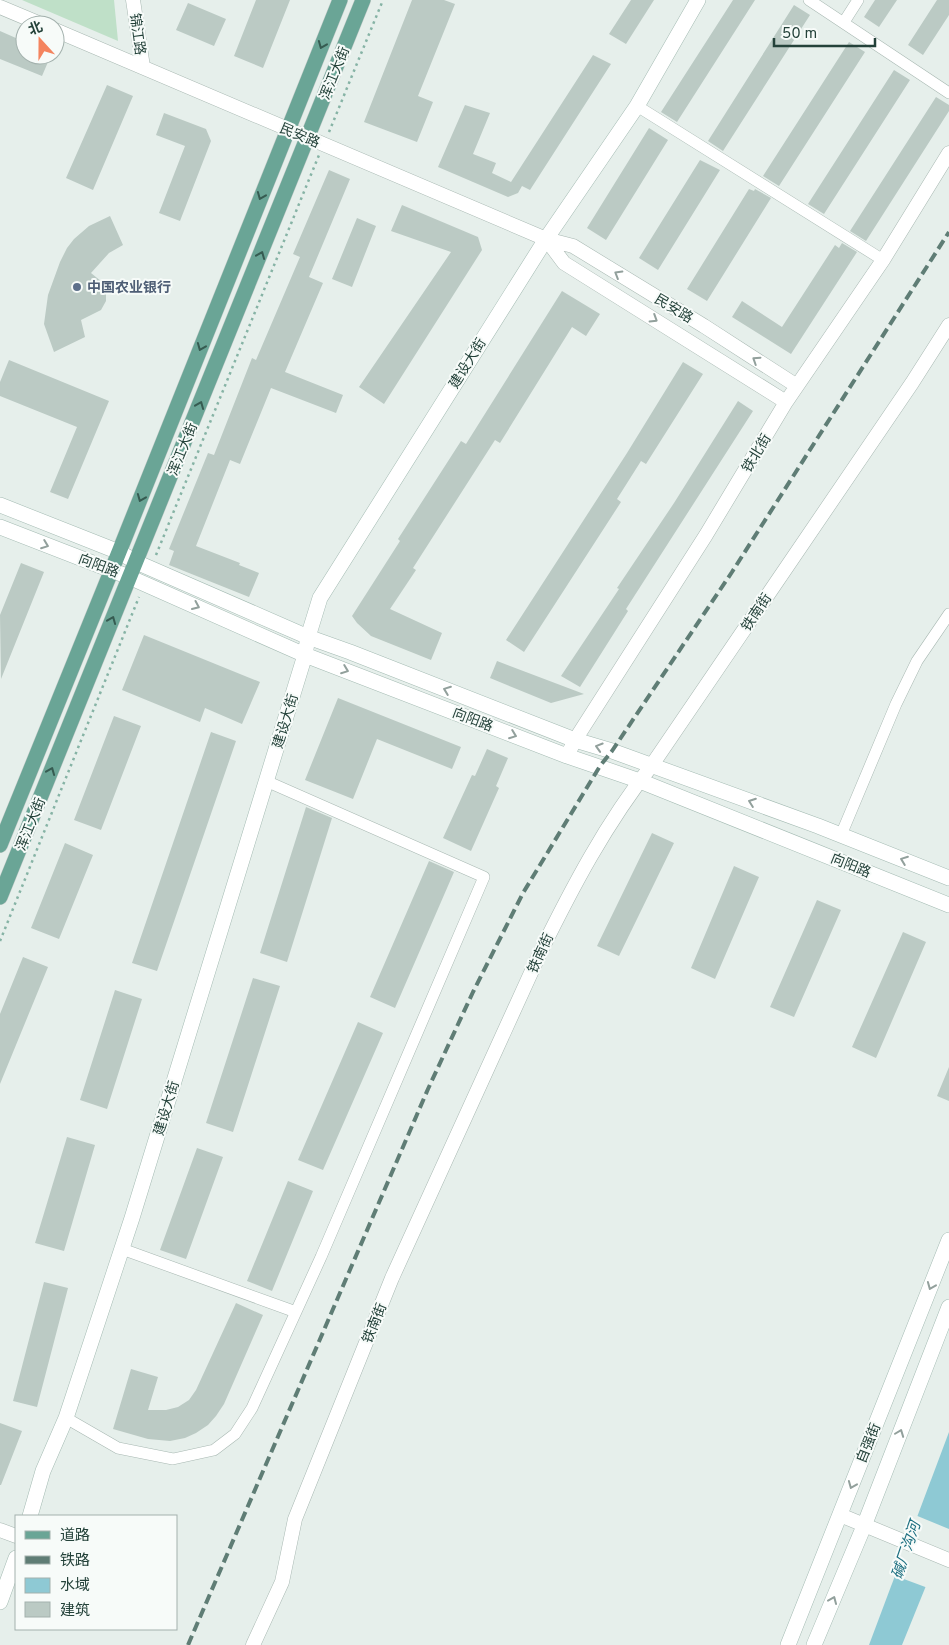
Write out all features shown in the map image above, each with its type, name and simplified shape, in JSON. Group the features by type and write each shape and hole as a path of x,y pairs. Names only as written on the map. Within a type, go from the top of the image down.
{"main road":[{"name":"浑江大街","path":"0,845 340,0"},
{"name":"浑江大街","path":"0,897 130,577 143,565 363,0"},
{"name":"建设大街","path":"30,1515 42,1471 66,1418 122,1249 305,655 308,637 320,598 546,239 637,106 698,0"},
{"name":"向阳路","path":"0,505 119,552 143,565 308,637 575,740 841,835 949,878"},
{"name":"向阳路","path":"0,527 130,577 305,655 567,756 640,781 949,905"},
{"name":"自强街","path":"788,1645 949,1240"},
{"name":"自强街","path":"814,1645 864,1526 949,1307"},
{"path":"0,1602 15,1561"}],"street":[{"name":"锦江路","path":"133,0 143,67"},
{"path":"809,0 949,93"},
{"path":"844,22 858,0"},
{"path":"0,7 19,15"},
{"name":"民安路","path":"65,34 546,239 573,246 704,326 797,386"},
{"path":"637,106 883,260"},
{"name":"铁北街","path":"567,756 575,740 706,535 786,402 883,260 949,153"},
{"name":"民安路","path":"546,239 564,263 786,402"},
{"name":"铁南街","path":"253,1645 282,1582 295,1519 392,1278 562,907 586,863 640,781 912,383 949,325"},
{"path":"841,835 896,704 917,661 949,614"},
{"path":"66,1418 118,1448 173,1460 214,1450 235,1434 252,1408 344,1205 484,877 266,781"},
{"path":"122,1249 296,1312"},
{"path":"840,1515 948,1559"},
{"path":"0,1530 15,1536"}],"path":[{"path":"143,565 324,145 383,0"},
{"path":"0,941 144,584"}],"green space":[{"path":"22,0 114,0 118,41 65,18 65,15 57,15"}],"water":[{"name":"碱厂沟河","path":"949,1432 949,1529 902,1645 869,1645"}],"pier":[{"path":"915,1515 949,1529 949,1536 928,1588 893,1575"}],"building":[{"path":"256,0 290,0 263,68 234,56"},
{"path":"412,0 444,0 455,4 418,96 433,102 417,142 364,122"},
{"path":"631,0 654,0 626,44 609,34"},
{"path":"733,0 755,0 677,122 661,112"},
{"path":"875,0 897,0 879,27 864,17"},
{"path":"937,0 949,0 949,15 923,55 908,45"},
{"path":"188,3 226,19 214,46 176,30"},
{"path":"794,5 810,15 723,151 708,141"},
{"path":"0,31 15,38 15,65 47,65 42,76 0,59"},
{"path":"849,42 865,52 779,186 763,176"},
{"path":"593,55 611,64 530,190 522,186 518,193 508,197 438,167 465,105 490,113 473,154 496,163 492,173 511,182"},
{"path":"894,70 910,80 824,214 808,204"},
{"path":"107,85 133,96 93,190 66,178"},
{"path":"936,97 949,105 949,111 866,241 850,231"},
{"path":"164,113 206,129 211,141 180,221 159,213 185,146 156,135"},
{"path":"649,128 668,140 606,240 587,228"},
{"path":"700,160 720,170 658,270 639,258"},
{"path":"329,170 350,179 309,277 323,283 285,372 343,395 336,413 271,388 240,464 230,460 196,546 240,563 239,565 259,573 249,597 169,565 174,551 169,549 208,453 214,455 252,358 256,360 300,257 293,254"},
{"path":"749,189 754,191 755,189 771,198 707,301 687,289"},
{"path":"402,205 478,237 482,250 384,404 359,387 451,252 391,231"},
{"name":"中国农业银行","path":"110,216 123,245 109,253 91,273 102,282 106,292 106,301 101,310 81,320 85,337 54,352 44,324 48,295 60,262 74,239 89,226"},
{"path":"357,218 376,226 352,287 332,279"},
{"path":"842,243 857,252 791,354 732,317 742,301 782,327 835,245 839,248"},
{"path":"562,291 600,314 586,336 572,327 500,443 495,440 413,568 416,570 390,609 442,633 431,660 371,636 352,616 400,541 398,539 461,441 466,444"},
{"path":"9,360 109,401 68,499 50,492 77,427 0,396 0,382"},
{"path":"683,362 703,374 646,464 641,461 617,499 621,502 524,652 506,640 627,453"},
{"path":"738,401 753,411 626,609 628,611 580,687 561,676 619,589 617,588 674,503"},
{"path":"21,563 44,572 1,679 0,615"},
{"path":"144,635 260,682 242,724 205,708 200,722 122,690"},
{"path":"497,661 584,694 551,703 490,678"},
{"path":"338,698 461,747 452,769 377,739 353,799 305,780"},
{"path":"114,716 141,726 101,830 74,820"},
{"path":"211,732 236,741 157,971 132,963"},
{"path":"487,749 508,758 496,786 499,788 471,851 443,838 472,775 475,776"},
{"path":"306,807 332,818 287,962 260,953"},
{"path":"652,833 674,843 619,956 597,946"},
{"path":"65,843 93,855 59,939 31,928"},
{"path":"429,861 454,872 395,1008 370,997"},
{"path":"734,866 759,877 715,979 691,968"},
{"path":"817,900 841,910 794,1017 770,1007"},
{"path":"903,932 926,942 876,1058 852,1047"},
{"path":"23,957 48,967 0,1084 0,1014"},
{"path":"253,978 280,986 233,1132 206,1123"},
{"path":"115,990 142,999 107,1109 80,1100"},
{"path":"358,1022 383,1033 323,1170 298,1160"},
{"path":"949,1067 949,1101 937,1096"},
{"path":"67,1137 95,1145 64,1251 35,1243"},
{"path":"197,1148 223,1157 186,1259 160,1250"},
{"path":"288,1181 313,1191 272,1291 247,1281"},
{"path":"44,1282 68,1288 37,1407 13,1401"},
{"path":"236,1303 263,1315 224,1404 208,1425 185,1438 170,1441 148,1439 113,1429 131,1369 158,1377 148,1410 166,1410 178,1407 189,1400 196,1390"},
{"path":"0,1423 22,1431 1,1485 0,1485"}],"railway":[{"path":"188,1645 428,1089 473,992 523,893 600,766 732,572 949,232"}],"place":[{"name":"中国农业银行","path":"77,287"}]}
